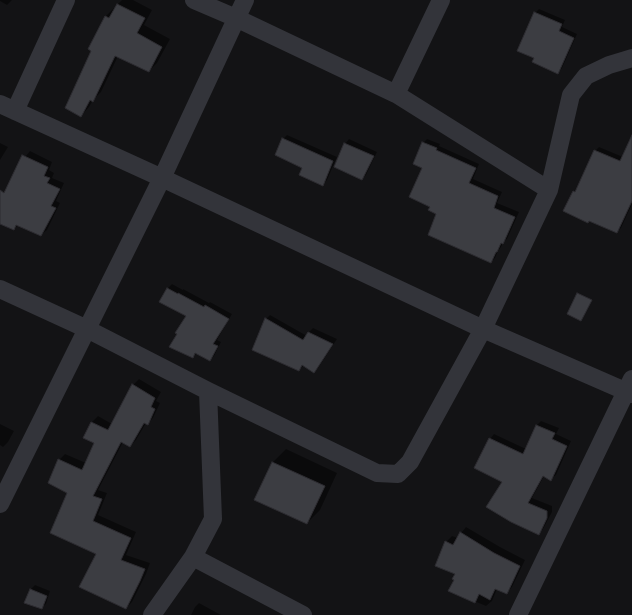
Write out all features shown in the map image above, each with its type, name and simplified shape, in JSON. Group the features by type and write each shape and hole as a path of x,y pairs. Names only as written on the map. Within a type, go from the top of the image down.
{"street":[{"path":"66,0 7,107 483,329 630,388 518,615"},
{"path":"194,0 236,18 396,94 549,190"},
{"path":"0,504 162,178 245,0"},
{"path":"396,94 441,0"},
{"path":"0,289 87,329 208,391 377,473 398,474 410,462 483,329 549,190 571,94 586,76 609,65 632,58"},
{"path":"152,615 193,557 213,519 208,391"},
{"path":"193,557 303,615"}],"building":[{"path":"117,4 145,18 137,33 162,47 149,72 115,56 93,102 90,100 81,117 65,108 91,51 88,49 105,16 109,18"},
{"path":"534,12 562,24 559,31 574,38 558,74 532,62 534,58 517,51"},
{"path":"632,135 632,201 617,233 589,221 588,223 563,211 573,191 575,192 594,150 620,161"},
{"path":"282,138 333,161 323,186 299,175 302,168 275,155"},
{"path":"422,142 476,168 469,183 498,196 494,208 515,217 503,244 501,243 491,263 428,235 436,214 428,210 430,207 409,197 422,168 413,164"},
{"path":"344,143 374,156 362,180 334,167"},
{"path":"22,155 48,167 44,176 50,178 47,183 60,189 51,206 56,208 41,236 16,225 14,230 0,224 0,190 4,193"},
{"path":"167,288 204,307 205,305 229,319 213,344 218,346 210,361 195,353 193,358 169,347 177,334 175,333 186,316 159,302"},
{"path":"577,293 592,300 581,321 567,314"},
{"path":"265,318 303,340 308,332 333,344 314,373 302,365 299,371 252,350"},
{"path":"132,384 155,398 151,407 155,409 148,425 144,423 130,447 121,442 93,496 102,499 93,521 131,538 121,560 145,569 126,609 79,587 96,554 50,533 67,493 48,483 58,459 82,470 94,443 83,438 91,422 108,430"},
{"path":"536,425 555,433 552,439 567,446 551,481 543,476 528,503 547,511 547,518 539,535 511,522 486,507 502,482 474,468 489,438 523,454"},
{"path":"272,462 325,486 307,524 254,500"},
{"path":"460,532 494,553 520,566 507,594 495,589 490,600 479,594 475,603 448,591 454,580 452,579 455,574 435,566 445,541 453,545"},
{"path":"30,589 47,596 42,609 24,603"}]}
